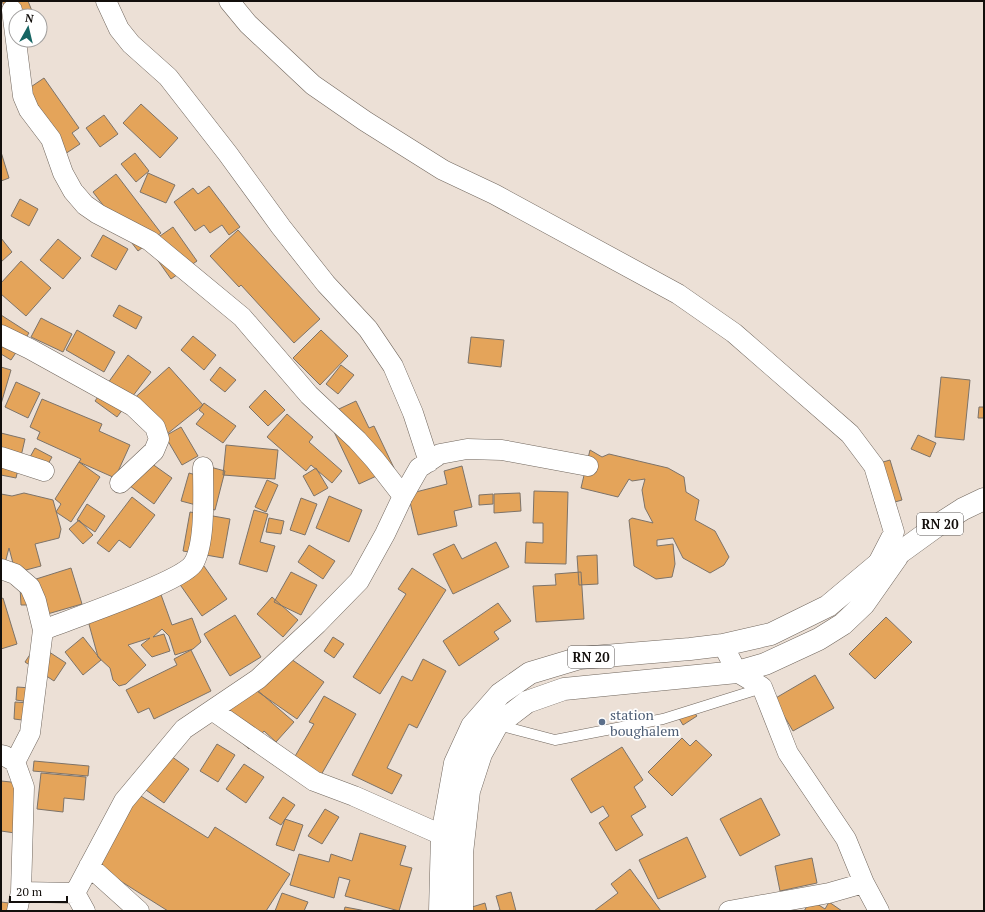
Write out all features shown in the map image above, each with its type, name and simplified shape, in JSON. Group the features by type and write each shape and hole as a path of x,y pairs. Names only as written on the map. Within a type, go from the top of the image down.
{"main road":[{"name":"RN 20","path":"440,911 442,835 455,762 472,726 500,694 530,673 580,658 723,645 771,634 801,621 878,575 898,554 963,509 984,499"},
{"name":"RN 20","path":"462,911 462,853 469,791 481,754 496,725 527,702 564,689 737,672 765,664 819,638 843,624 864,604 878,575"}],"street":[{"path":"106,1 119,29 132,44 168,77 326,284 368,329 393,366 413,413 429,462"},
{"path":"229,1 248,24 313,85 365,121 443,170 494,194 678,294 734,333 850,434 874,466 894,532 878,575"},
{"path":"17,48 23,96 29,110 51,139 63,173 73,191 85,205 98,214 150,241 242,317 309,395 376,460 403,496"},
{"path":"1,335 30,349 133,406 155,427 159,439 154,451 120,483"},
{"path":"75,893 124,801 184,729 258,679 318,624 359,581 419,468 440,454 467,449 502,450 588,466"},
{"path":"1,457 44,472"},
{"path":"42,630 137,594 179,575 193,564 200,543 203,509 203,467"},
{"path":"1,568 16,574 30,587 36,601 42,630 30,733 8,759 24,787 21,892 17,911"},
{"path":"723,645 737,672 762,687 788,753 846,839 864,883 879,911"},
{"path":"212,710 314,781 354,796 442,835"},
{"path":"89,866 139,911"},
{"path":"729,911 829,893 864,883"},
{"path":"21,892 75,893"},
{"path":"75,893 85,911"}],"lane":[{"path":"496,725 555,740 663,719 762,687"}],"building":[{"path":"2,1 28,1 31,8 8,8 8,18"},
{"path":"44,78 79,128 72,133 80,144 59,158 16,97"},
{"path":"141,104 178,138 160,158 123,123"},
{"path":"104,115 118,134 100,147 86,128"},
{"path":"1,152 9,178 1,181"},
{"path":"135,153 149,171 136,182 121,164"},
{"path":"148,173 175,185 166,203 140,192"},
{"path":"116,174 161,233 138,251 93,192"},
{"path":"209,186 240,227 229,235 222,225 210,233 204,225 195,231 174,202 193,188 198,194"},
{"path":"20,199 38,209 29,226 11,216"},
{"path":"173,227 197,261 171,279 147,245"},
{"path":"238,230 320,319 294,343 241,285 239,287 210,256"},
{"path":"103,235 128,249 116,270 91,256"},
{"path":"1,238 12,252 1,262"},
{"path":"58,239 81,258 63,279 40,260"},
{"path":"21,261 51,288 26,316 1,294 1,283"},
{"path":"119,305 142,317 136,329 113,316"},
{"path":"1,315 29,333 11,360 1,354"},
{"path":"41,318 72,334 63,352 31,337"},
{"path":"77,330 115,352 104,372 66,350"},
{"path":"321,330 348,356 320,385 293,358"},
{"path":"193,336 216,355 204,370 181,350"},
{"path":"471,337 504,340 501,367 468,363"},
{"path":"128,355 151,372 117,417 95,401"},
{"path":"341,365 354,375 338,394 326,384"},
{"path":"1,367 11,370 1,404"},
{"path":"169,367 203,405 162,438 130,402"},
{"path":"220,367 236,380 225,392 210,380"},
{"path":"941,377 970,380 964,440 935,437"},
{"path":"16,382 40,393 28,418 5,407"},
{"path":"265,390 285,410 268,426 249,407"},
{"path":"42,399 102,424 99,431 130,445 115,478 79,462 81,459 37,439 40,432 30,427"},
{"path":"356,401 369,428 374,426 394,468 359,484 326,415"},
{"path":"204,403 236,426 223,443 196,424 204,414 199,410"},
{"path":"979,407 984,407 984,418 978,418"},
{"path":"287,414 313,437 309,442 342,471 332,483 311,465 306,471 267,437"},
{"path":"181,427 198,456 182,465 165,436"},
{"path":"1,433 25,439 16,478 1,475"},
{"path":"918,435 936,443 930,457 911,449"},
{"path":"226,445 278,450 275,479 223,475"},
{"path":"35,448 52,457 41,477 24,468"},
{"path":"590,450 602,457 609,454 668,468 684,477 686,492 699,500 695,520 715,531 729,557 724,565 710,573 683,558 673,538 657,540 657,546 673,544 675,564 672,577 656,579 634,566 629,520 632,518 653,523 645,508 642,490 645,479 632,481 629,479 618,497 581,488"},
{"path":"890,460 902,500 877,507 866,467"},
{"path":"148,461 172,478 154,504 130,486"},
{"path":"79,462 100,477 71,522 56,512 61,504 55,499"},
{"path":"199,464 225,471 215,510 181,501 189,473 196,475"},
{"path":"462,466 472,507 454,511 457,526 418,535 408,494 447,484 444,471"},
{"path":"316,468 328,488 314,496 303,476"},
{"path":"267,480 278,485 266,512 255,507"},
{"path":"534,491 568,492 566,564 525,563 526,542 543,543 543,523 533,523"},
{"path":"24,493 53,500 61,529 59,538 35,544 41,566 26,570 14,567 9,548 3,571 1,572 1,494 12,496"},
{"path":"520,493 521,511 494,513 494,494"},
{"path":"493,494 493,504 479,505 479,495"},
{"path":"329,496 362,510 349,542 316,528"},
{"path":"132,497 155,515 130,548 119,540 109,552 97,543"},
{"path":"301,498 317,504 305,535 290,530"},
{"path":"87,504 105,516 95,532 77,520"},
{"path":"254,510 268,514 260,542 275,546 267,572 239,564"},
{"path":"190,512 230,519 223,558 183,551"},
{"path":"269,518 284,521 281,534 266,532"},
{"path":"79,520 93,535 83,544 69,529"},
{"path":"496,542 509,567 453,594 433,554 454,544 462,559"},
{"path":"309,545 335,561 323,579 298,562"},
{"path":"597,555 598,584 579,585 577,556"},
{"path":"199,559 227,599 202,616 174,576"},
{"path":"71,568 82,604 44,615 33,580"},
{"path":"412,568 446,590 380,694 353,677 406,594 398,589"},
{"path":"291,572 317,585 301,615 274,602"},
{"path":"581,572 584,619 536,622 533,586 556,585 555,574"},
{"path":"20,587 32,605 21,605"},
{"path":"160,592 172,625 192,618 201,642 193,649 175,655 169,636 162,629 153,637 164,634 170,651 152,657 141,645 150,638 128,645 146,665 126,684 119,686 113,680 110,668 98,657 87,617"},
{"path":"272,597 298,620 283,637 257,614"},
{"path":"3,598 17,644 1,649 1,599"},
{"path":"498,603 511,621 494,632 499,639 459,666 443,641"},
{"path":"235,615 261,657 230,676 204,634"},
{"path":"886,617 912,642 875,679 849,654"},
{"path":"83,637 101,660 83,675 65,652"},
{"path":"333,637 344,644 334,658 324,651"},
{"path":"37,644 66,663 54,681 25,662"},
{"path":"191,650 211,691 154,719 149,708 138,713 126,690 177,665 174,659"},
{"path":"281,652 324,682 297,719 254,689"},
{"path":"423,659 446,671 417,728 409,724 387,768 402,775 392,794 352,775 402,676 412,681"},
{"path":"815,675 834,708 793,731 774,699"},
{"path":"249,683 294,722 276,742 264,731 249,749 234,735 222,713"},
{"path":"17,687 31,688 29,702 16,700"},
{"path":"324,696 356,714 317,782 294,758 314,724 309,722"},
{"path":"15,702 31,703 30,721 14,719"},
{"path":"690,707 697,716 683,725 677,715"},
{"path":"682,738 690,746 696,740 712,755 672,796 648,772"},
{"path":"217,744 235,755 218,782 200,771"},
{"path":"622,747 643,780 634,787 646,807 631,816 643,835 616,851 599,823 609,816 603,806 591,813 571,779"},
{"path":"164,751 189,769 164,803 139,785"},
{"path":"34,761 89,766 88,776 33,771"},
{"path":"244,764 264,777 246,803 226,789"},
{"path":"41,773 86,777 84,800 64,798 63,812 37,809"},
{"path":"1,781 21,783 15,833 1,831"},
{"path":"136,793 208,838 215,827 290,874 266,911 168,911 95,865"},
{"path":"283,797 295,805 281,825 269,818"},
{"path":"761,798 780,835 740,856 720,819"},
{"path":"325,809 339,817 322,844 308,836"},
{"path":"285,819 303,825 294,851 276,845"},
{"path":"360,833 406,846 400,865 412,868 399,911 345,896 350,880 339,877 334,898 290,885 299,854 329,862 331,854 352,861"},
{"path":"687,837 706,877 658,899 639,860"},
{"path":"812,858 817,883 780,891 775,866"},
{"path":"630,869 661,911 594,911 618,893 611,884"},
{"path":"511,892 516,911 496,911 500,910 496,896"},
{"path":"282,893 308,902 304,911 275,911"},
{"path":"811,900 825,909 829,902 842,911 804,911"},
{"path":"1,902 9,903 7,911 1,911"},
{"path":"485,903 487,911 473,911 472,907"},
{"path":"345,907 366,911 344,911"}],"place":[{"name":"station boughalem","path":"602,722"}]}
